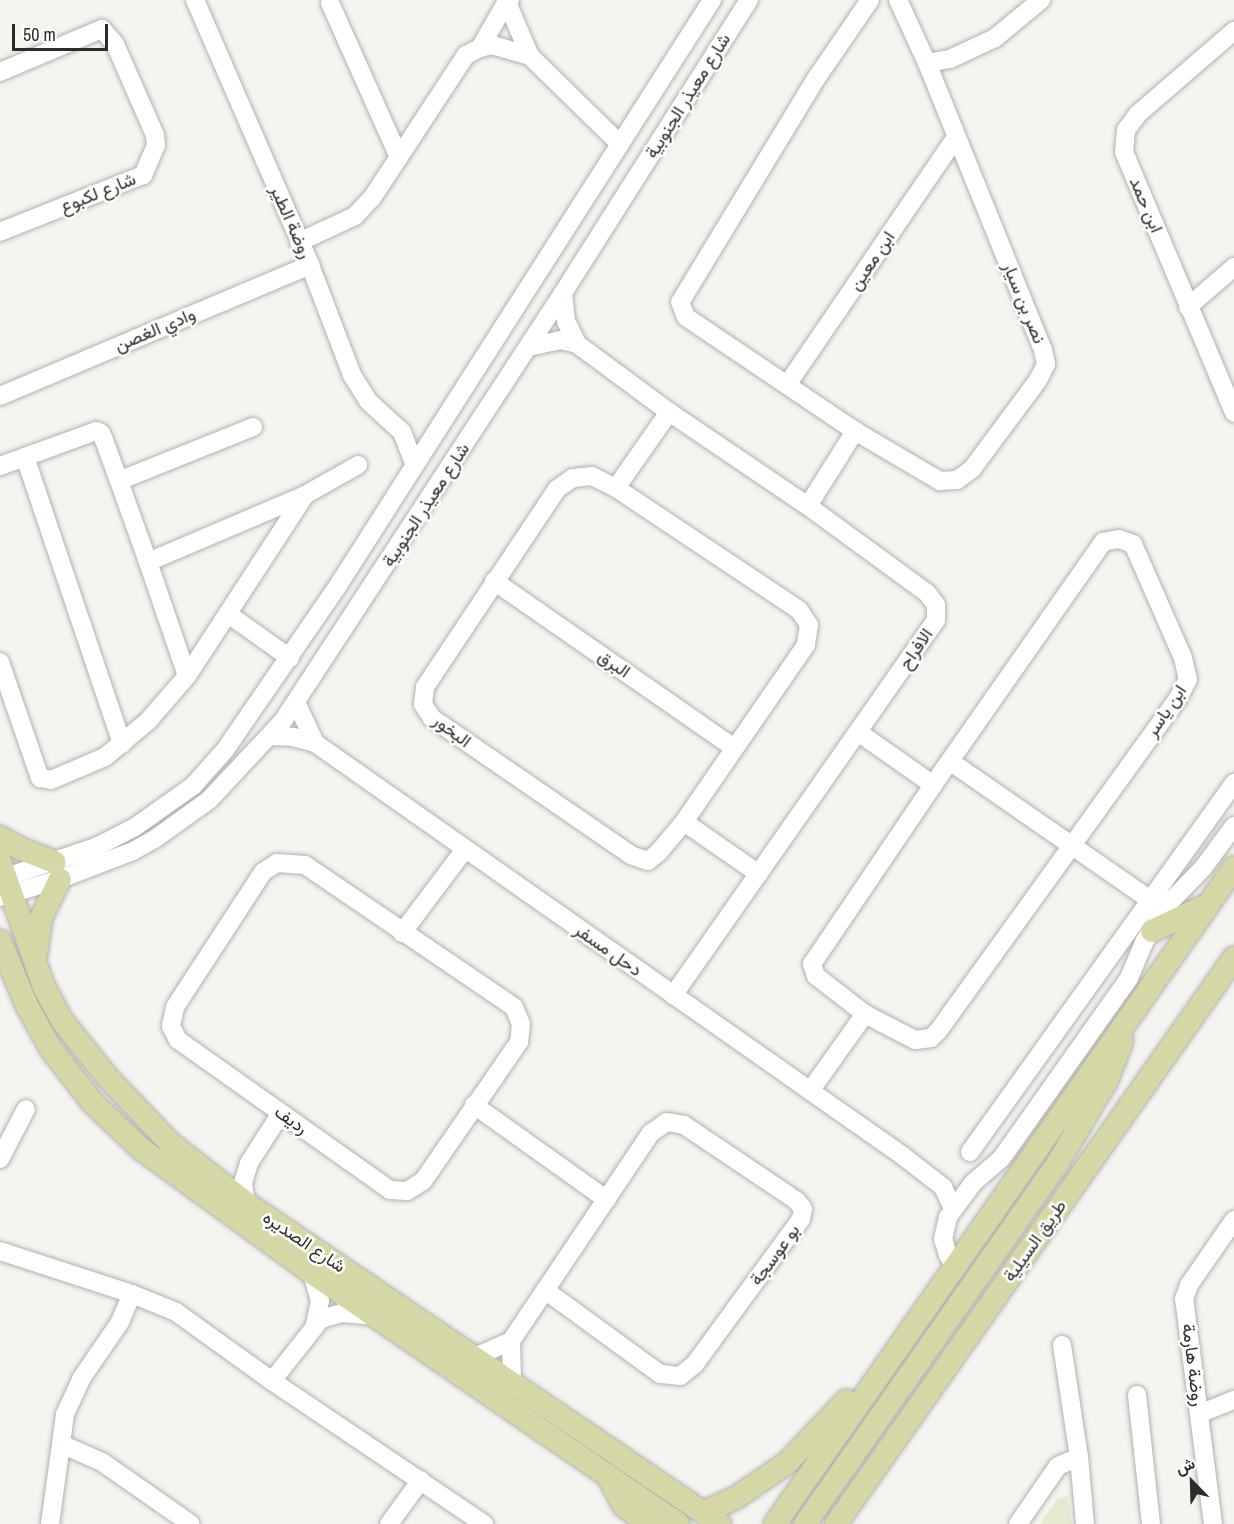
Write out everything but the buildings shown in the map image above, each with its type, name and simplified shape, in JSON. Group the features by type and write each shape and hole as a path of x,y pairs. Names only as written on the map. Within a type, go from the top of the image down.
{"main road":[{"path":"0,837 57,870 41,918 36,964"},
{"path":"775,1524 954,1264 1234,868"},
{"path":"3,887 23,963 44,987"},
{"name":"شارع الصديره","path":"3,887 44,987 63,1022 108,1077 164,1137 246,1203 475,1358 513,1381 712,1518"},
{"path":"1152,931 1208,904"},
{"name":"شارع الصديره","path":"0,941 5,960 51,1049 77,1085 115,1126 167,1168 312,1273 608,1473 678,1524"},
{"name":"طريق السيلية","path":"836,1524 1234,958"},
{"path":"806,1524 1074,1138 1107,1080 1129,1017"},
{"path":"712,1518 737,1497 787,1463 896,1349"},
{"path":"608,1473 618,1498 648,1524"},
{"path":"851,1524 860,1488"}],"street":[{"name":"روضة الطير","path":"195,0 310,265 360,391 402,432 414,464"},
{"path":"480,48 507,0"},
{"path":"507,0 530,56 620,144"},
{"path":"698,0 698,23"},
{"name":"شارع معيذر الجنوبية","path":"57,870 135,826 193,786 225,750 290,658 712,0"},
{"name":"شارع معيذر الجنوبية","path":"3,887 57,870 133,851 170,829 209,800 297,704 749,0"},
{"name":"نصر بن سيار","path":"870,0 816,77 680,302 686,317 855,431 939,482 957,480 972,469 1038,380 1046,364 1043,350 927,63 898,0"},
{"path":"927,63 950,59 995,38 1041,0"},
{"path":"330,3 399,157"},
{"name":"شارع لكبوع","path":"0,72 102,29 115,44 155,135 156,146 143,175 0,232"},
{"name":"ابن حمد","path":"1231,40 1138,114 1126,130 1124,152 1188,307 1230,391 1234,414"},
{"path":"299,242 355,216 372,198 466,55 492,45 530,56"},
{"name":"ابن معين","path":"787,385 956,137"},
{"name":"وادي الغصن","path":"0,396 310,265"},
{"path":"1188,307 1234,267"},
{"path":"563,293 566,321 577,344"},
{"path":"528,346 561,340 577,344"},
{"name":"الافراح","path":"577,344 669,412 808,506 927,593 936,605 936,620 673,995"},
{"path":"616,488 669,412"},
{"path":"402,432 420,432 441,420"},
{"path":"119,481 254,427"},
{"path":"0,466 96,431 101,434 187,676"},
{"path":"808,506 855,431"},
{"path":"25,457 123,744"},
{"path":"148,562 305,495 358,465"},
{"name":"البخور","path":"592,476 616,488 799,610 808,625 806,645 684,822 648,861 631,855 432,718 423,704 425,687 495,581 557,489 573,478 592,476"},
{"path":"0,662 40,778 51,780 105,757 148,721 187,676 305,495"},
{"name":"ابن ياسر","path":"1119,539 1133,544 1183,658 1188,679 1179,697 931,1038 915,1040 865,1014 816,976 812,964 951,762 1103,542 1119,539"},
{"name":"البرق","path":"495,581 734,747"},
{"path":"228,614 290,658"},
{"name":"دحل مسفر","path":"297,704 315,743"},
{"path":"858,732 933,785"},
{"name":"دحل مسفر","path":"270,736 293,737 315,743 903,1156 943,1187 953,1208"},
{"path":"951,762 1150,900"},
{"path":"970,1152 1150,900 1230,799"},
{"path":"684,822 759,874"},
{"path":"954,1264 948,1255 943,1239 945,1223 953,1208 973,1183 1001,1159 1135,970 1142,946 1175,896 1203,868 1234,826"},
{"path":"402,933 465,849"},
{"name":"رديف","path":"277,863 305,865 402,933 514,1007 521,1024 519,1042 423,1181 407,1191 390,1190 178,1040 171,1026 175,1007 263,872 277,863"},
{"path":"1071,1010 1086,1016 1101,1016"},
{"path":"1071,1010 1081,1022 1088,1036"},
{"path":"810,1091 865,1014"},
{"path":"474,1105 607,1200"},
{"path":"0,1159 26,1109"},
{"path":"246,1203 243,1183 249,1163 281,1113"},
{"name":"بو عوسجة","path":"511,1341 545,1290 607,1200 651,1133 667,1122 676,1122 797,1201 803,1214 695,1364 680,1376 660,1374 545,1290"},
{"name":"دحل مسفر","path":"903,1156 915,1158 949,1179 973,1183"},
{"path":"214,1179 232,1174 249,1163"},
{"name":"روضة هارمة","path":"1214,1524 1184,1299 1190,1285 1234,1220"},
{"path":"0,1251 132,1294 176,1312 272,1381 484,1524"},
{"path":"312,1273 320,1301 315,1324"},
{"path":"50,1524 65,1414 81,1379 120,1322 132,1294"},
{"path":"272,1381 315,1324 327,1316 342,1312 376,1316"},
{"path":"475,1358 511,1341 513,1381"},
{"path":"1062,1345 1079,1457 1085,1524"},
{"path":"1137,1395 1151,1524"},
{"path":"1199,1414 1234,1400"},
{"path":"61,1444 102,1462 191,1524"},
{"path":"1018,1524 1058,1466 1079,1457"},
{"path":"389,1524 421,1480"}],"green space":[{"path":"1068,1496 1072,1524 1040,1524 1057,1499"}]}
